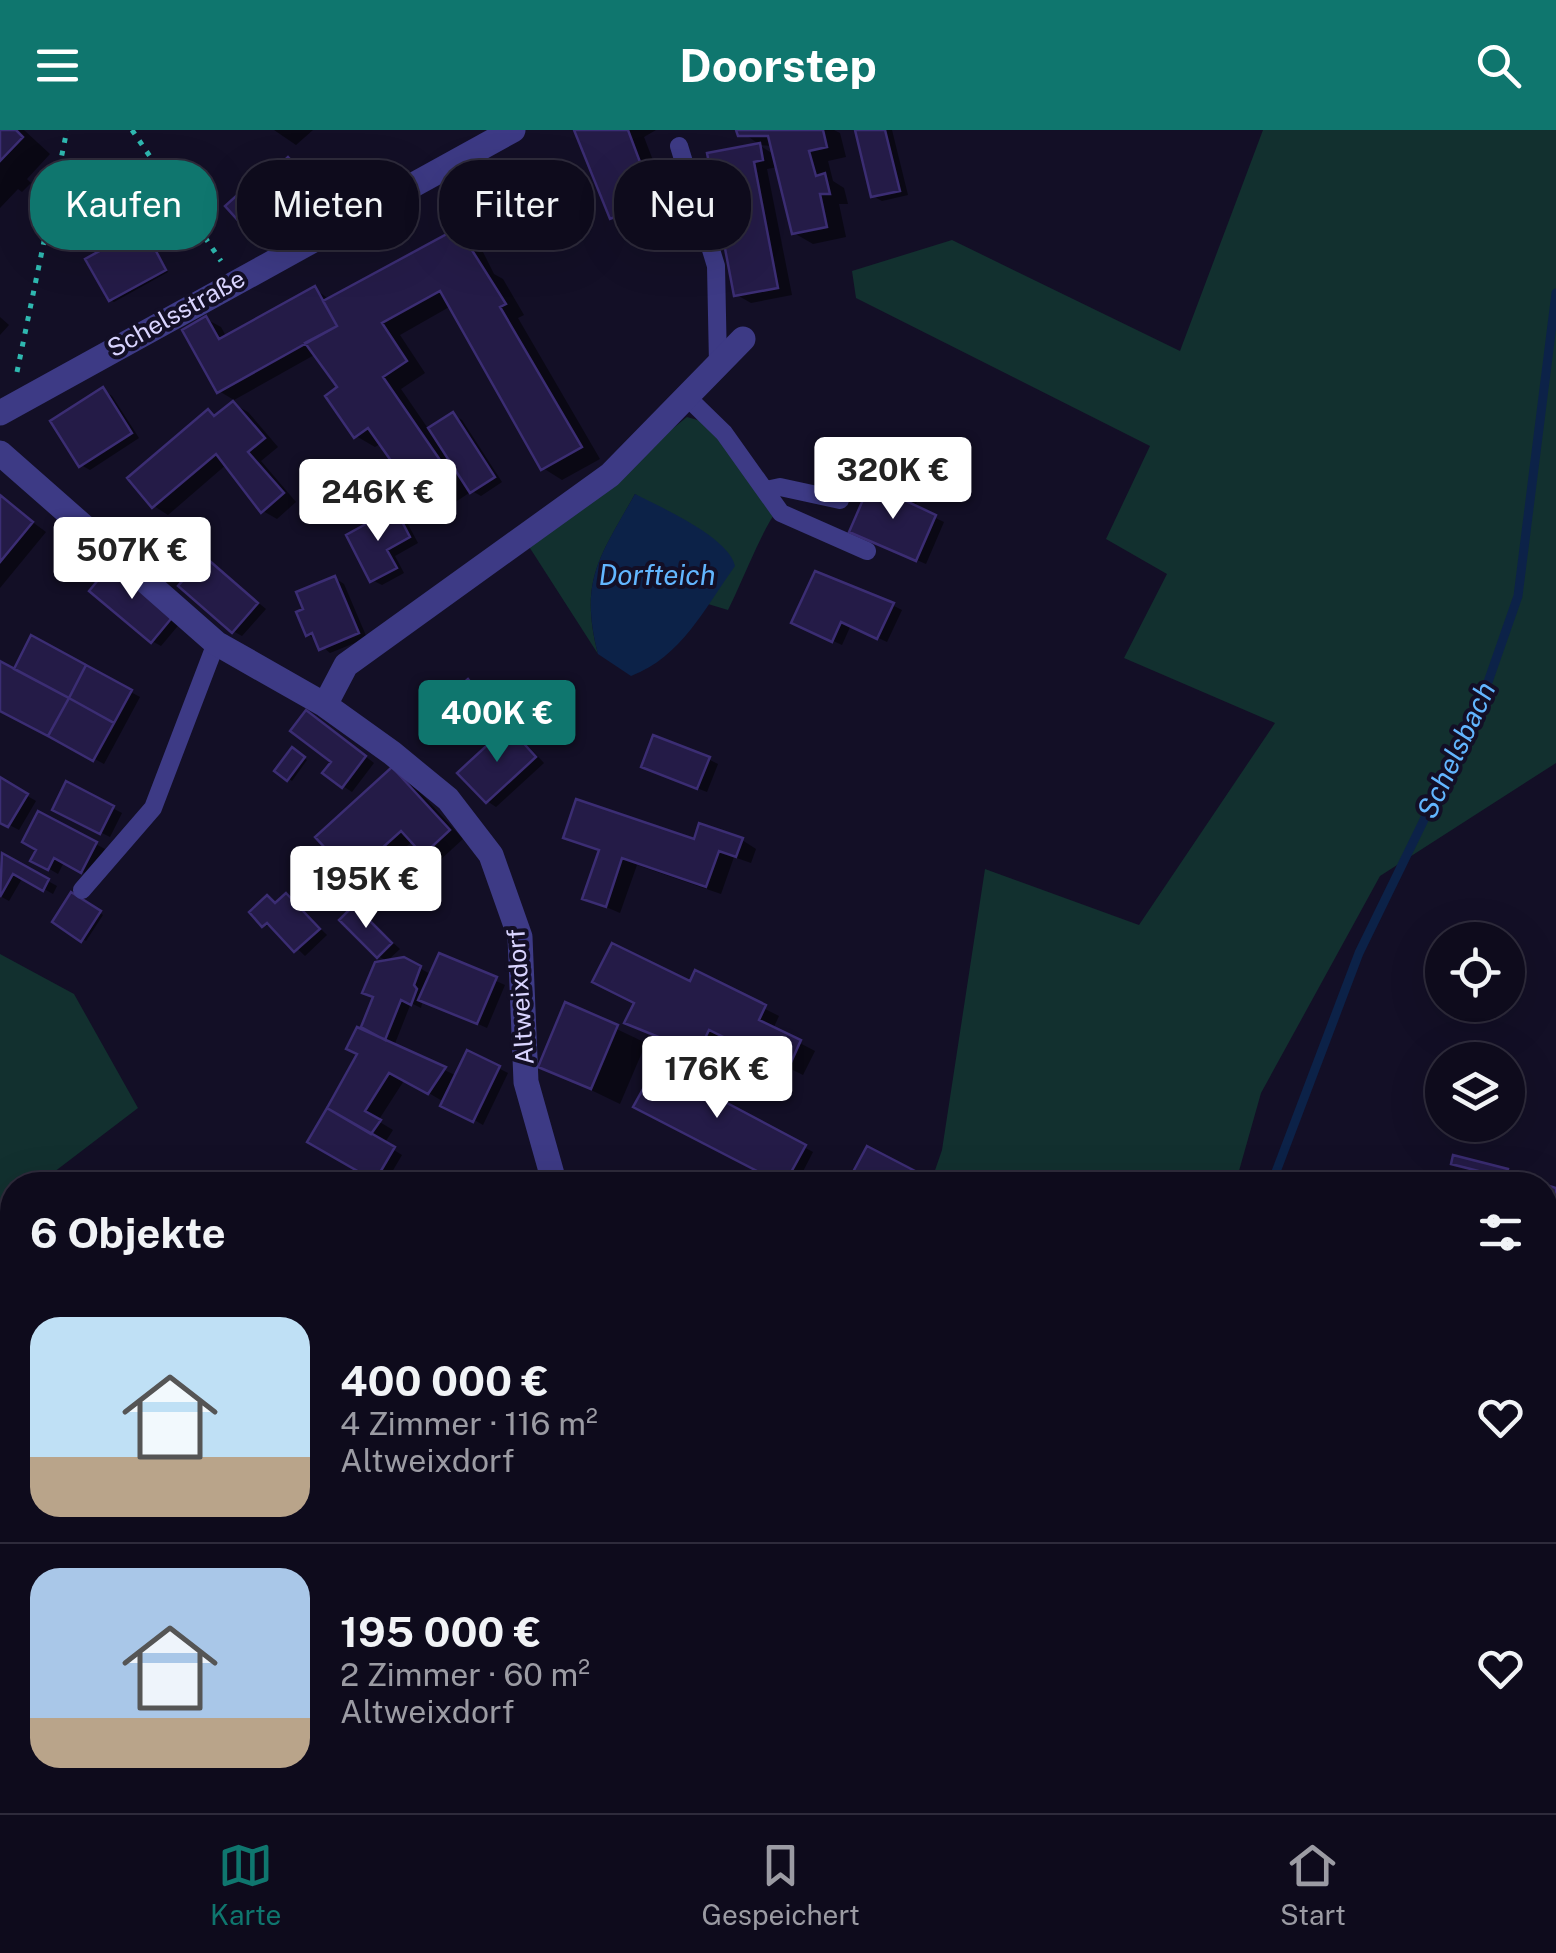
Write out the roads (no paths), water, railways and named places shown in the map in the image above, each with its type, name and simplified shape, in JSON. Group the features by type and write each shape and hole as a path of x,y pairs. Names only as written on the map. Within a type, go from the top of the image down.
{"street":[{"name":"Schelsstraße","path":"5,410 234,280 513,130"},
{"path":"325,705 346,665 610,475 744,339"},
{"name":"Altweixdorf","path":"0,453 216,643 325,705 448,799 491,855 520,937 526,1082 551,1172"}],"lane":[{"path":"679,146 716,266 718,364"},
{"path":"686,397 724,432 781,512 867,551"},
{"path":"766,490 780,488 840,500"},
{"path":"82,890 153,808 216,643"}],"water":[{"name":"Dorfteich","path":"635,494 707,534 730,555 735,566 678,644 649,668 631,676 598,654 591,607 592,587 603,552"}],"waterway":[{"name":"Schelsbach","path":"1276,1172 1359,953 1480,705 1518,596 1556,293"}]}
